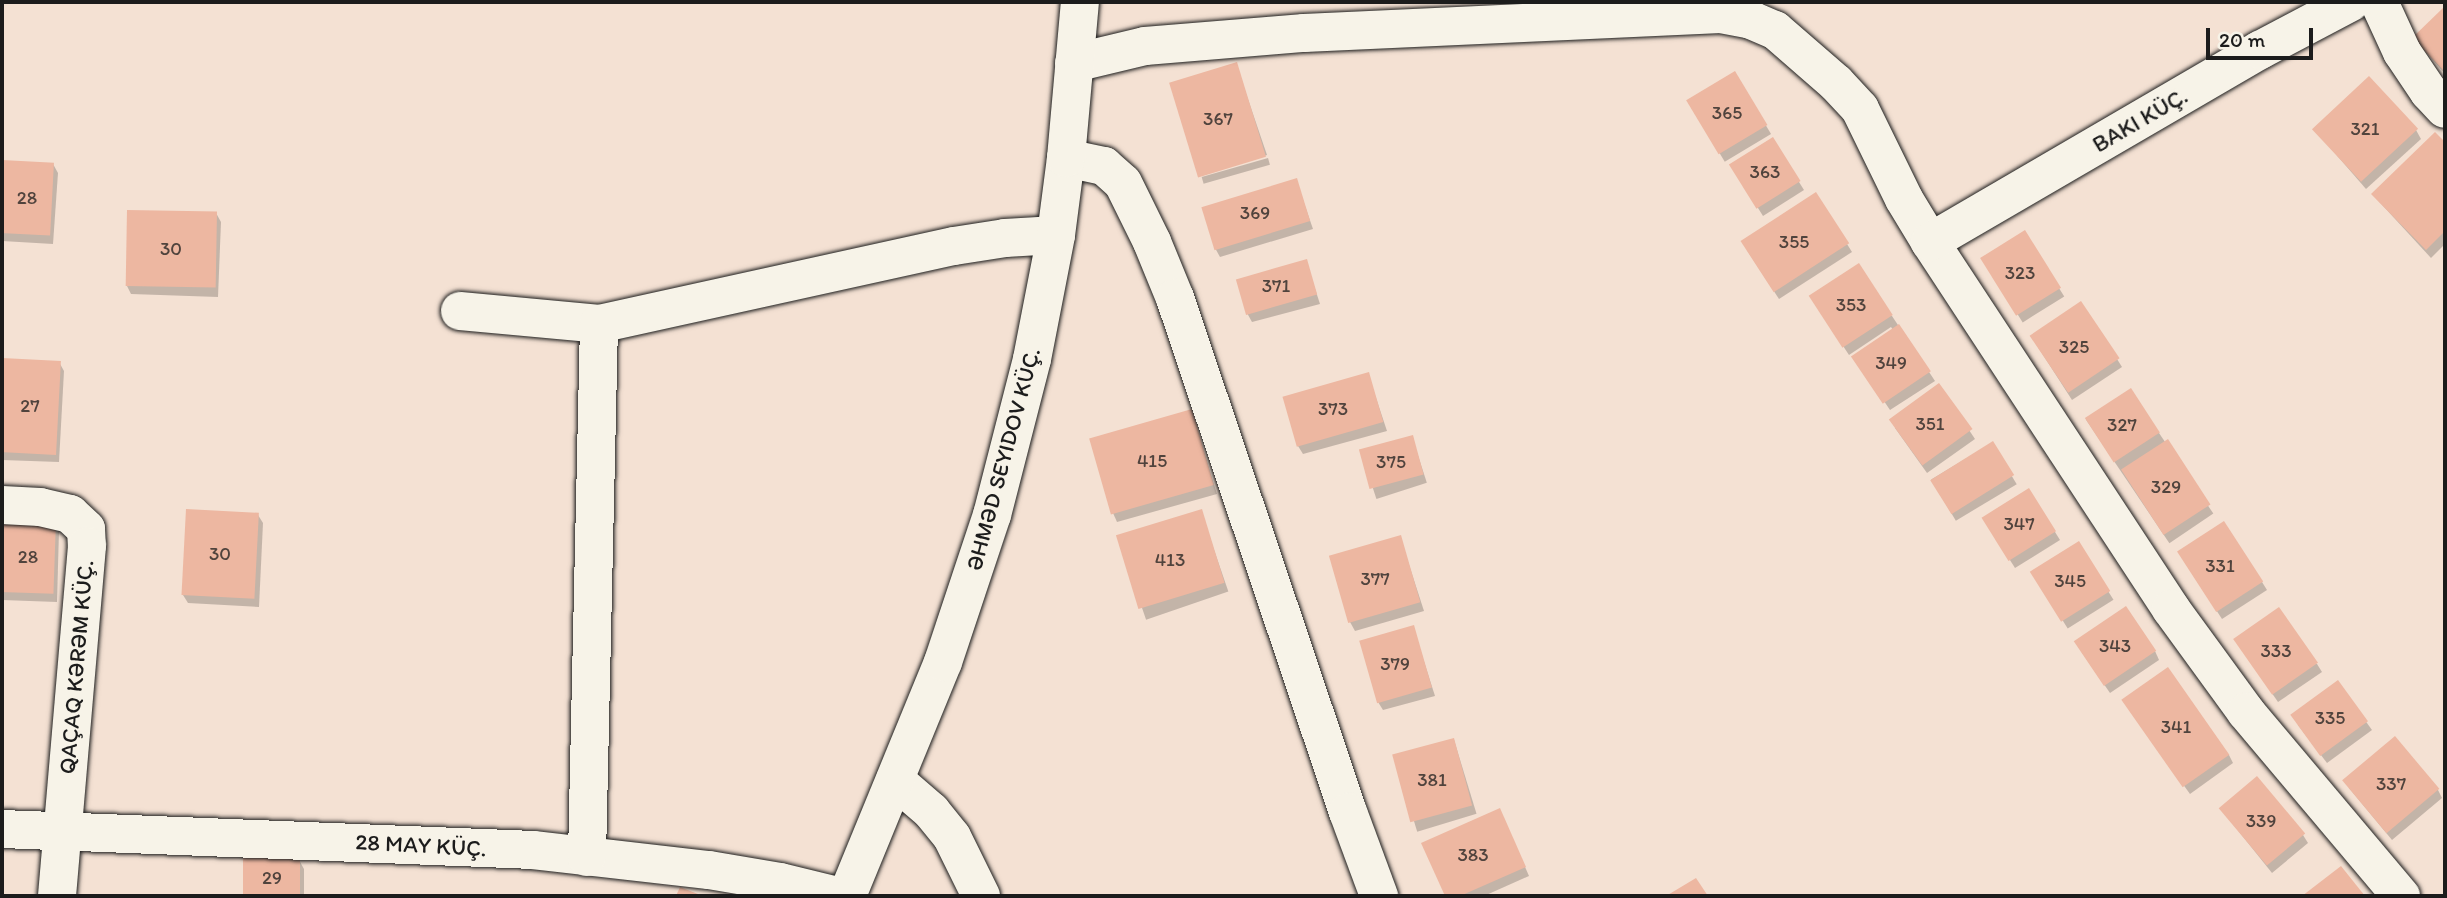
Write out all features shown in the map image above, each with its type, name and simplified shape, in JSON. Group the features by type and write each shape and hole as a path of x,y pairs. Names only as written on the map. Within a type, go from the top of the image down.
{"street":[{"name":"ƏHMƏD SEYIDOV KÜÇ.","path":"847,896 943,662 992,514 1032,359 1056,235 1080,2"},
{"path":"1930,242 2260,50 2351,2"},
{"path":"2379,2 2402,52 2429,92 2445,109"},
{"path":"1074,63 1145,46 1208,38 1721,13 1751,20 1775,30 1836,83 1860,109 1904,199 1930,242 2171,609 2246,712 2401,896"},
{"path":"1066,158 1104,166 1123,183 1152,242 1175,298 1379,896"},
{"path":"460,311 599,324 954,246 1005,238 1056,235"},
{"path":"587,857 599,324"},
{"name":"QAÇAQ KƏRƏM KÜÇ.","path":"2,505 40,507 70,514 86,529 87,546 57,896"},
{"path":"895,780 931,811 952,836 981,896"},
{"name":"28 MAY KÜÇ.","path":"2,829 456,845 709,870 780,882 837,896"}],"building":[{"path":"2445,6 2445,72 2412,38"},
{"path":"1237,62 1266,157 1198,177 1169,83"},
{"path":"1735,71 1767,125 1719,154 1686,100"},
{"path":"2369,76 2418,129 2361,182 2312,129"},
{"path":"2435,132 2445,142 2445,231 2426,250 2371,194"},
{"path":"1773,137 1801,181 1756,209 1729,165"},
{"path":"2,160 54,163 50,236 2,233"},
{"path":"1297,178 1310,221 1215,250 1201,207"},
{"path":"1816,192 1849,243 1774,292 1741,241"},
{"path":"127,210 217,212 216,288 126,286"},
{"path":"2025,230 2061,288 2016,316 1980,258"},
{"path":"1307,259 1317,295 1246,315 1236,279"},
{"path":"1859,263 1893,315 1842,348 1809,296"},
{"path":"2081,301 2120,358 2068,393 2030,336"},
{"path":"1899,324 1931,371 1883,404 1851,356"},
{"path":"2,358 61,361 56,455 2,452"},
{"path":"1369,372 1383,422 1297,447 1282,397"},
{"path":"1939,383 1973,429 1922,466 1889,419"},
{"path":"2131,388 2160,432 2114,462 2085,418"},
{"path":"1192,409 1214,485 1111,514 1089,438"},
{"path":"1413,435 1424,475 1370,489 1359,449"},
{"path":"2168,439 2210,504 2164,535 2121,469"},
{"path":"1993,441 2014,475 1951,514 1930,480"},
{"path":"2029,488 2056,531 2009,561 1982,518"},
{"path":"186,509 259,513 254,599 181,595"},
{"path":"1202,509 1225,583 1138,609 1116,535"},
{"path":"2,519 56,521 53,594 2,592"},
{"path":"2224,521 2263,581 2216,612 2177,551"},
{"path":"1401,535 1420,602 1348,623 1329,556"},
{"path":"2079,541 2110,591 2061,622 2030,572"},
{"path":"2126,606 2156,651 2104,686 2074,641"},
{"path":"2279,607 2318,663 2272,695 2233,639"},
{"path":"1414,625 1432,687 1377,703 1359,641"},
{"path":"2168,667 2229,755 2183,787 2121,700"},
{"path":"2338,680 2368,721 2320,756 2290,715"},
{"path":"2395,736 2439,789 2386,833 2342,780"},
{"path":"1454,738 1472,806 1410,822 1392,755"},
{"path":"2257,776 2305,833 2267,866 2219,808"},
{"path":"1500,808 1526,867 1460,896 1445,896 1421,843"},
{"path":"243,858 300,858 300,896 243,896"},
{"path":"2341,866 2365,896 2302,896"},
{"path":"1696,878 1708,896 1666,896"},
{"path":"680,887 703,896 676,896"}]}
